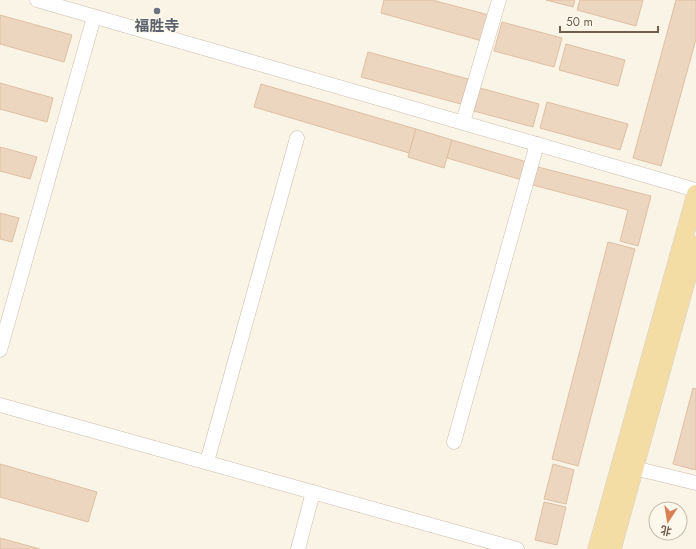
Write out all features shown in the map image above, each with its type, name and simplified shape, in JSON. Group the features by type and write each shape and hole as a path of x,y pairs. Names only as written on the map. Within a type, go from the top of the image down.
{"main road":[{"path":"597,549 696,194"},
{"path":"612,549 696,245"}],"street":[{"path":"37,0 696,190"},
{"path":"463,122 499,0"},
{"path":"0,350 4,320 94,16"},
{"path":"206,462 297,138"},
{"path":"454,442 537,144"},
{"path":"0,405 517,549"},
{"path":"634,468 696,483"},
{"path":"298,549 313,492"}],"building":[{"path":"384,0 432,0 489,15 482,41 381,13"},
{"path":"546,0 575,0 573,7"},
{"path":"580,0 643,0 636,26 577,10"},
{"path":"676,0 696,0 696,39 661,166 633,158"},
{"path":"0,15 72,35 64,62 0,44"},
{"path":"502,22 562,38 554,67 494,51"},
{"path":"566,44 625,60 618,86 559,70"},
{"path":"368,52 468,79 461,104 361,77"},
{"path":"0,83 53,98 47,122 0,109"},
{"path":"261,84 416,129 409,153 254,107"},
{"path":"480,88 539,104 533,127 474,111"},
{"path":"547,102 628,124 620,150 540,128"},
{"path":"416,129 452,140 444,168 408,157"},
{"path":"452,140 527,162 522,180 447,158"},
{"path":"0,147 37,157 30,179 0,171"},
{"path":"534,166 651,196 638,246 620,241 628,210 529,184"},
{"path":"0,213 19,218 12,242 0,239"},
{"path":"608,242 635,249 578,466 552,459"},
{"path":"693,388 696,389 696,470 673,464"},
{"path":"0,464 97,492 88,522 0,497"},
{"path":"553,464 574,470 566,504 544,499"},
{"path":"544,502 566,507 557,545 535,540"},
{"path":"0,538 40,549 0,549"}],"place":[{"name":"福胜寺","path":"157,11"}]}
